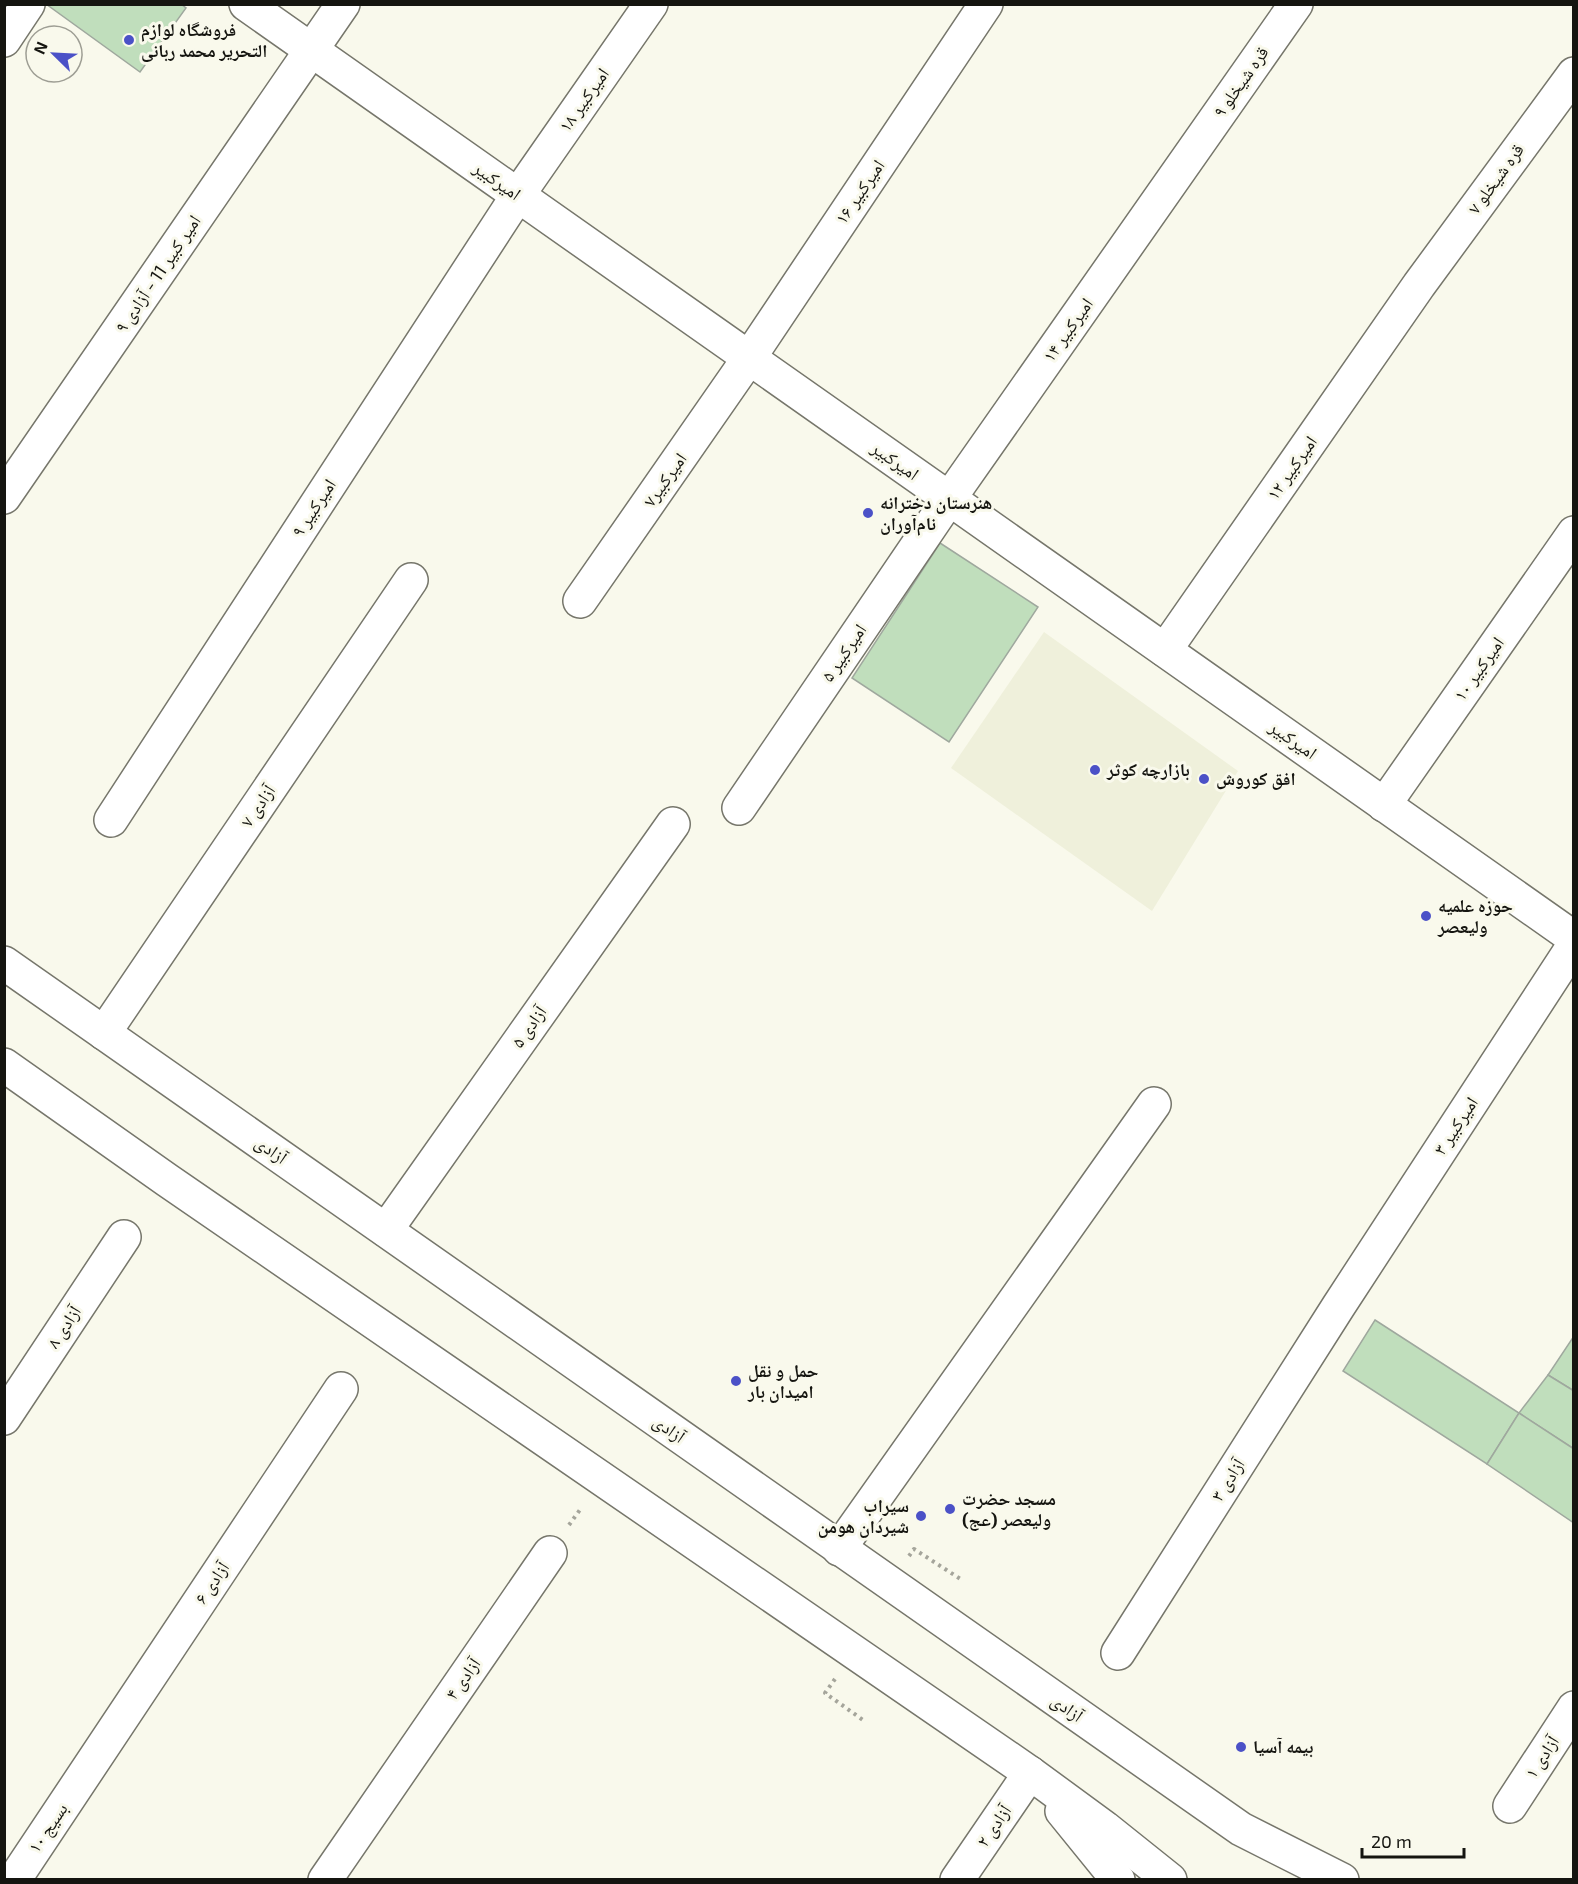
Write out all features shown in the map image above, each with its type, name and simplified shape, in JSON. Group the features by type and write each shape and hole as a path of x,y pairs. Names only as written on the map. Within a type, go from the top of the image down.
{"street":[{"path":"4,40 28,4"},
{"name":"امیرکبیر","path":"246,4 1574,938"},
{"name":"امیر کبیر 11 - آزادی ۹","path":"4,497 343,4"},
{"name":"امیرکبیر ۱۸","path":"518,195 651,4"},
{"name":"قره شیخلو ۹","path":"1186,160 1296,4"},
{"name":"امیرکبیر ۱۶","path":"749,358 979,15"},
{"name":"قره شیخلو ۷","path":"1419,285 1574,74"},
{"name":"امیرکبیر ۱۴","path":"949,499 1186,160"},
{"name":"امیرکبیر ۹","path":"111,820 518,195"},
{"name":"امیرکبیر ۱۲","path":"1165,650 1419,285"},
{"name":"امیرکبیر۷","path":"580,601 749,358"},
{"name":"امیرکبیر ۵","path":"739,808 949,499"},
{"name":"امیرکبیر ۱۰","path":"1384,805 1574,533"},
{"name":"آزادی ۷","path":"104,1033 411,580"},
{"name":"آزادی ۵","path":"386,1230 673,824"},
{"name":"امیرکبیر ۳","path":"1338,1307 1574,945"},
{"name":"آزادی","path":"4,963 1241,1829 1335,1878"},
{"path":"4,1065 1030,1773 1105,1828 1170,1880"},
{"path":"839,1549 1154,1104"},
{"name":"۸ آزادی","path":"4,1418 124,1237"},
{"name":"آزادی ۳","path":"1118,1653 1338,1307"},
{"name":"۶ آزادی","path":"82,1777 341,1389"},
{"name":"۴ آزادی","path":"325,1880 550,1553"},
{"name":"آزادی ۱","path":"1510,1806 1574,1708"},
{"path":"1030,1773 1118,1880"},
{"name":"۲ آزادی","path":"957,1880 1030,1773"},
{"name":"بسیج ۱۰","path":"14,1880 82,1777"}],"path":[{"path":"550,1553 602,1478"},
{"path":"914,1550 962,1580"},
{"path":"825,1693 863,1720"}],"shaded area":[{"name":"بازارچه کوثر","path":"1044,632 1238,771 1152,911 951,768"}],"building":[{"name":"فروشگاه لوازم التحریر محمد ربانی","path":"46,4 181,4 186,8 140,72 84,31 84,24 74,24"},
{"path":"940,543 1038,607 949,742 852,678"},
{"path":"1375,1320 1519,1413 1487,1464 1343,1371"},
{"path":"1574,1336 1574,1391 1548,1375"},
{"path":"1548,1375 1574,1391 1574,1449 1519,1413"},
{"path":"1519,1413 1574,1449 1574,1523 1487,1464"}],"place":[{"name":"فروشگاه لوازم التحریر محمد ربانی","path":"129,40"},
{"name":"هنرستان دخترانه نام‌آوران","path":"868,513"},
{"name":"بازارچه کوثر","path":"1095,770"},
{"name":"افق کوروش","path":"1204,779"},
{"name":"حوزه علمیه ولیعصر","path":"1426,916"},
{"name":"حمل و نقل امیدان بار","path":"736,1381"},
{"name":"مسجد حضرت ولیعصر (عج)","path":"950,1509"},
{"name":"سیراب شیردان هومن","path":"921,1516"},
{"name":"بیمه آسیا","path":"1241,1747"}]}
